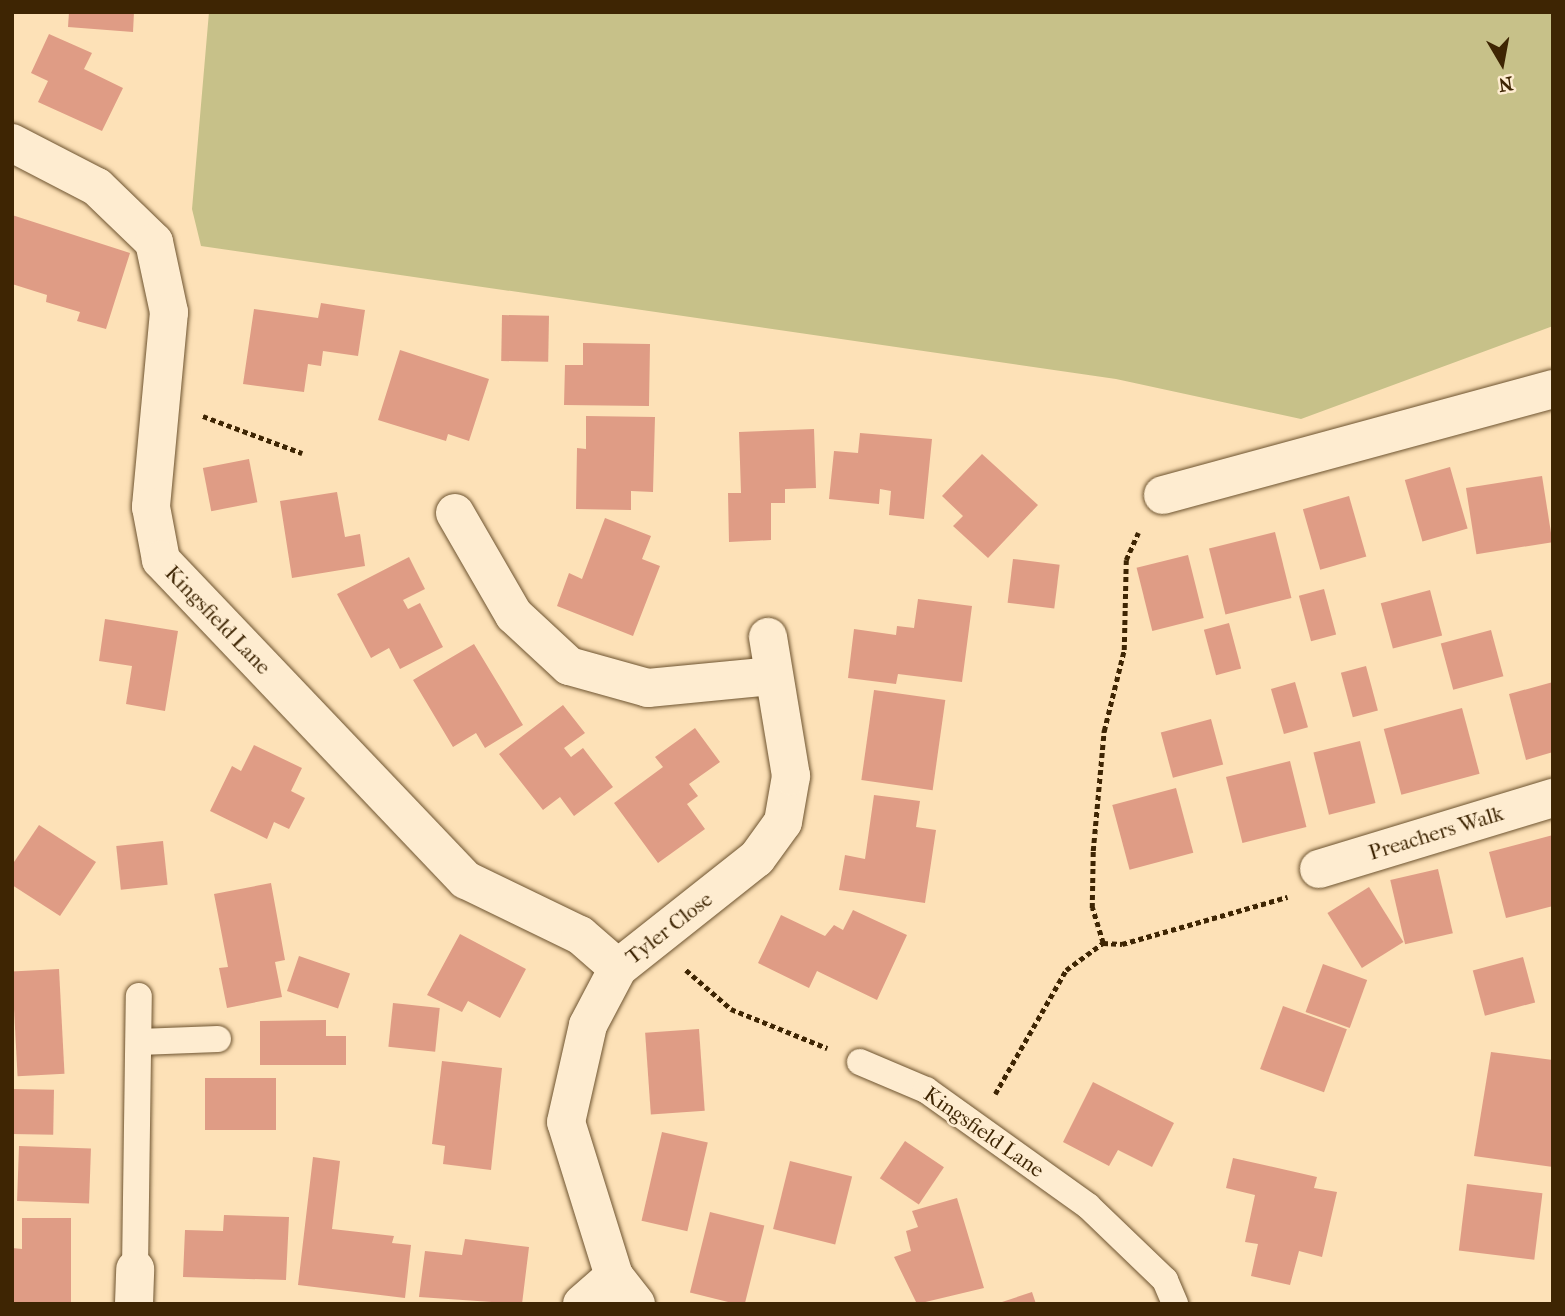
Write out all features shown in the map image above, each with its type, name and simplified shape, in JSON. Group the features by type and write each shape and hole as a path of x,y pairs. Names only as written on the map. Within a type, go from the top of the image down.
{"street":[{"name":"Kingsfield Lane","path":"12,143 97,187 154,242 169,312 151,507 161,560 466,880 580,936 618,968"},
{"path":"1163,495 1553,389"},
{"path":"455,513 514,615 569,666 648,688 774,676"},
{"name":"Tyler Close","path":"582,1304 625,1290 566,1122 588,1025 618,968 757,858 783,822 790,776 768,637"},
{"name":"Preachers Walk","path":"1319,869 1553,798"}],"lane":[{"path":"135,1286 139,996"},
{"path":"139,1042 218,1040"},
{"name":"Kingsfield Lane","path":"860,1062 926,1090 1088,1206 1165,1280 1175,1304"}],"path":[{"path":"161,407 228,421 302,453"},
{"path":"1103,943 1092,908 1093,851 1104,731 1124,650 1126,559 1135,534 1170,513 1163,495"},
{"path":"977,1126 1066,970 1103,943 1122,944 1282,901 1319,869"},
{"path":"652,942 732,1009 860,1062"}],"shaded area":[{"path":"209,12 1553,12 1553,326 1301,419 1116,379 201,246 192,209"}],"building":[{"path":"69,12 134,12 133,32 68,27"},
{"path":"49,34 92,53 84,69 123,88 102,131 38,102 48,81 31,73"},
{"path":"12,215 130,253 106,329 77,321 80,312 46,302 47,295 12,284"},
{"path":"321,303 365,310 358,356 323,351 321,366 308,364 304,392 243,384 254,309 318,318"},
{"path":"502,315 549,316 548,362 501,361"},
{"path":"583,343 650,344 649,406 564,405 565,365 583,365"},
{"path":"400,350 489,379 469,441 448,434 446,441 378,420"},
{"path":"586,416 655,417 653,492 631,491 631,510 576,509 577,448 586,449"},
{"path":"814,429 816,488 785,489 785,503 771,503 771,540 729,542 728,493 741,493 739,432"},
{"path":"860,433 932,439 924,519 889,515 891,491 880,489 879,504 829,499 834,451 858,453"},
{"path":"982,454 1038,505 988,558 953,526 963,516 942,496"},
{"path":"249,459 257,502 211,511 203,468"},
{"path":"1450,467 1468,529 1422,541 1405,480"},
{"path":"1542,476 1552,542 1476,554 1466,488"},
{"path":"337,492 345,537 360,534 365,566 292,578 280,501"},
{"path":"1349,496 1366,557 1320,570 1303,509"},
{"path":"605,518 651,536 642,559 660,566 633,636 557,606 569,573 582,579"},
{"path":"1275,532 1291,598 1225,614 1209,548"},
{"path":"1188,555 1204,618 1152,631 1137,568"},
{"path":"409,557 425,589 403,600 408,609 420,603 443,647 400,669 389,648 371,658 337,594"},
{"path":"1013,559 1060,565 1054,608 1008,603"},
{"path":"1324,589 1336,634 1311,641 1299,596"},
{"path":"1430,590 1442,635 1393,649 1381,603"},
{"path":"918,599 972,606 962,682 898,674 896,684 848,678 854,629 896,635 897,626 914,628"},
{"path":"105,619 178,631 165,711 126,704 132,666 99,661"},
{"path":"1229,623 1241,668 1216,675 1204,630"},
{"path":"1491,630 1503,676 1453,690 1441,643"},
{"path":"474,644 523,725 485,748 476,733 453,747 413,680"},
{"path":"1366,666 1378,710 1353,717 1341,673"},
{"path":"1295,682 1308,727 1284,734 1271,689"},
{"path":"1553,682 1553,752 1526,760 1509,694"},
{"path":"874,690 945,700 933,790 861,780"},
{"path":"563,705 585,733 564,748 571,757 583,748 613,787 574,816 560,797 543,810 499,754"},
{"path":"1462,708 1480,774 1401,795 1384,729"},
{"path":"1211,719 1223,764 1173,778 1161,732"},
{"path":"695,728 720,762 689,784 698,796 687,804 705,829 658,863 614,803 663,767 655,757"},
{"path":"1360,741 1375,803 1329,815 1313,753"},
{"path":"254,745 302,768 291,791 305,798 289,829 274,822 267,839 210,811 232,766 241,771"},
{"path":"1290,761 1306,827 1242,843 1226,777"},
{"path":"1176,788 1193,853 1130,870 1112,805"},
{"path":"874,795 920,801 916,827 936,830 925,903 839,890 845,855 865,859"},
{"path":"39,825 96,862 60,916 12,885 12,865"},
{"path":"1553,835 1553,906 1506,918 1489,852"},
{"path":"163,841 168,885 121,890 116,846"},
{"path":"1438,869 1453,933 1405,944 1390,880"},
{"path":"271,883 285,960 275,962 282,997 227,1008 219,968 228,967 214,894"},
{"path":"1369,887 1403,942 1362,968 1327,913"},
{"path":"853,910 907,935 877,1000 817,971 809,988 758,963 781,915 825,936 834,925 843,930"},
{"path":"460,934 526,969 500,1018 468,1001 462,1012 427,995"},
{"path":"299,956 350,974 338,1009 287,991"},
{"path":"1523,957 1535,1002 1485,1016 1473,970"},
{"path":"1323,964 1367,980 1350,1028 1306,1012"},
{"path":"59,969 64,1074 18,1076 12,971"},
{"path":"393,1003 440,1008 435,1052 388,1047"},
{"path":"1283,1006 1347,1029 1324,1092 1260,1069"},
{"path":"326,1020 326,1036 346,1036 346,1065 260,1065 260,1021"},
{"path":"699,1029 705,1111 651,1115 645,1033"},
{"path":"1491,1052 1553,1060 1553,1167 1474,1156"},
{"path":"442,1061 502,1068 491,1170 443,1164 445,1146 432,1144"},
{"path":"205,1078 276,1078 276,1130 205,1130"},
{"path":"1093,1082 1174,1123 1152,1167 1118,1150 1109,1166 1063,1142"},
{"path":"12,1089 54,1090 53,1135 12,1134"},
{"path":"662,1132 708,1143 687,1231 642,1221"},
{"path":"905,1141 944,1167 919,1205 880,1178"},
{"path":"19,1146 91,1149 89,1203 17,1201"},
{"path":"313,1157 340,1161 332,1229 394,1236 392,1243 411,1245 405,1298 298,1285"},
{"path":"1233,1158 1317,1177 1314,1188 1337,1192 1322,1257 1299,1251 1290,1285 1251,1276 1258,1244 1245,1242 1255,1195 1226,1188"},
{"path":"790,1161 852,1176 835,1244 773,1229"},
{"path":"1467,1184 1542,1193 1534,1260 1459,1251"},
{"path":"957,1198 984,1288 917,1304 894,1257 911,1251 906,1231 918,1227 912,1211"},
{"path":"710,1212 764,1226 745,1304 690,1293"},
{"path":"224,1215 289,1217 286,1280 183,1277 185,1230 223,1231"},
{"path":"22,1218 71,1218 71,1304 12,1304 12,1248 22,1249"},
{"path":"465,1239 529,1247 522,1304 419,1297 425,1251 462,1255"},
{"path":"1032,1292 1036,1304 999,1304 999,1303"}]}
